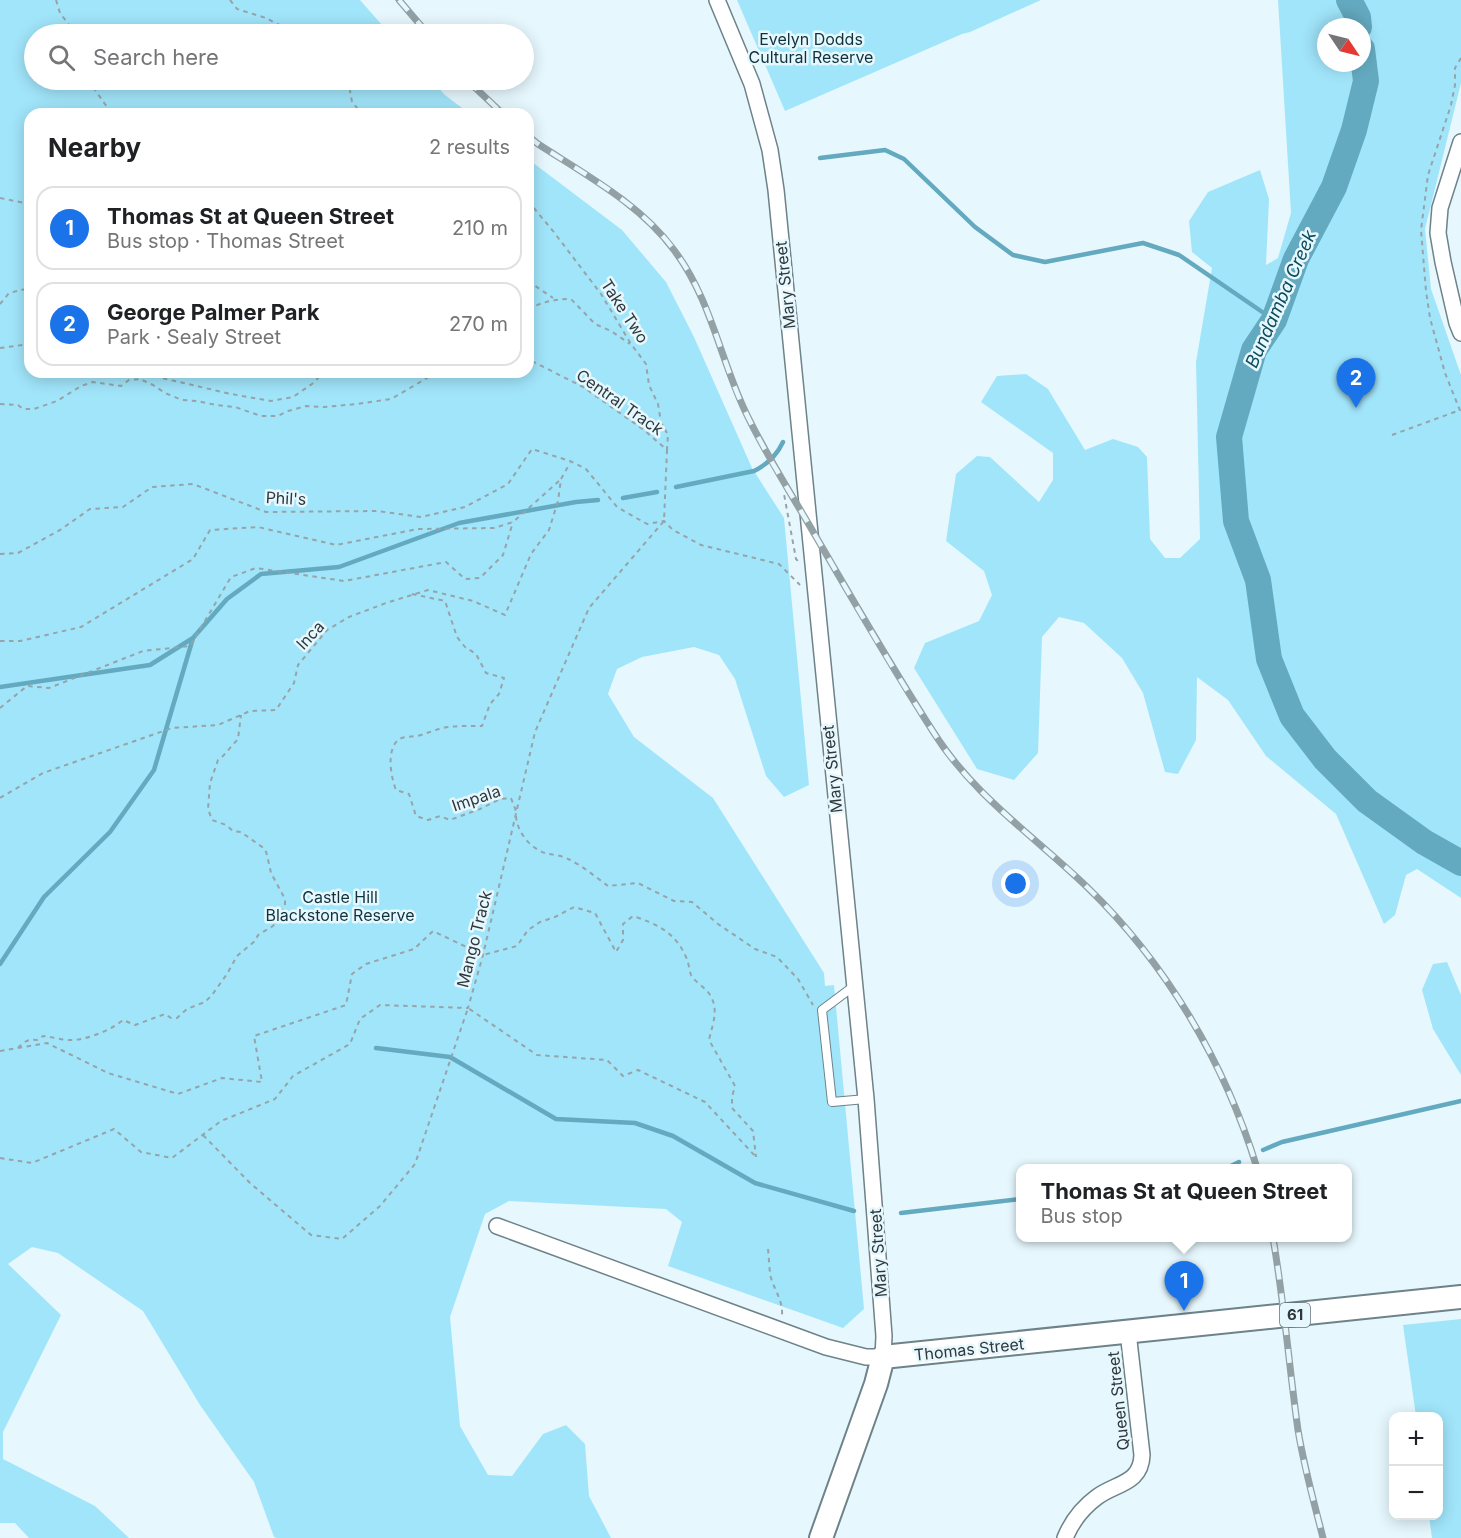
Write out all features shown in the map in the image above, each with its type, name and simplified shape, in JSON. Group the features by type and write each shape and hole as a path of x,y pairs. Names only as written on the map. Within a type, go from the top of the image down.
{"main road":[{"name":"Thomas Street","path":"883,1358 1461,1297"},
{"name":"Mary Street","path":"821,1538 876,1384 883,1358"}],"street":[{"name":"Mary Street","path":"717,0 752,84 770,150 776,190 866,1099 885,1336 883,1358"},
{"path":"1461,142 1440,208 1438,233 1461,333"},
{"name":"Thomas Street","path":"497,1226 843,1352 883,1358"},
{"name":"Queen Street","path":"1065,1538 1076,1517 1084,1508 1096,1497 1134,1478 1142,1463 1128,1332"}],"lane":[{"path":"854,987 822,1010 832,1102 866,1099"}],"path":[{"path":"56,0 60,13 68,24"},
{"path":"230,0 237,9 278,24"},
{"path":"95,90 108,108"},
{"path":"351,90 352,102 357,108"},
{"path":"0,198 24,203"},
{"name":"Take Two","path":"534,208 601,294 631,344 646,364 649,385 658,404 661,422 668,435 667,450"},
{"path":"534,285 554,299"},
{"path":"0,304 9,293 24,289"},
{"path":"534,306 554,299 571,299 595,324 612,331 631,344"},
{"path":"0,348 24,345"},
{"name":"Central Track","path":"534,362 583,387 644,430 667,450 664,520"},
{"path":"162,378 271,401 293,397 318,378"},
{"path":"0,404 34,409 57,401 81,386 93,382 120,386 129,380 140,380 182,400 235,407 261,416 278,416 306,406 324,407 391,399 427,378"},
{"path":"1392,435 1460,410"},
{"name":"Phil's","path":"0,554 18,553 60,530 90,509 123,507 152,487 193,484 266,512 376,511 421,517 465,507 508,484 532,449 570,461"},
{"path":"570,461 586,469 617,507 647,524 664,520 674,530 701,545 779,564 816,602"},
{"name":"Inca","path":"0,798 43,773 172,728 219,725 250,711 276,710 294,682 298,665 327,630 349,617 412,594 428,590 473,601 505,615 531,554 549,530 558,501 561,479 570,461"},
{"path":"0,641 20,641 81,627 193,560 210,530 258,526 336,545 418,528 494,528 513,522 561,479"},
{"path":"792,484 784,494 795,551"},
{"name":"Mango Track","path":"0,1158 32,1163 114,1130 141,1152 172,1158 221,1121 275,1099 293,1076 350,1044 360,1019 380,1005 468,1008 483,955 535,732 589,608 664,520"},
{"path":"0,708 27,686 49,688 143,651 190,646 231,578 256,568 344,581 446,562 465,579 480,578 503,555 513,522"},
{"name":"Impala","path":"412,594 445,601 457,637 465,647 476,654 486,673 504,678 499,694 490,704 482,726 440,729 402,738 396,742 392,751 391,778 396,790 409,794 416,816 428,820 440,816 450,820 500,799 511,798 517,822 523,834 529,843 542,852 568,859 608,886 638,883 674,901 692,902 718,924 755,949 777,957 798,979 815,1007 822,1010"},
{"path":"18,1048 23,1042 37,1040 43,1036 72,1040 105,1032 123,1020 135,1024 165,1014 171,1018 177,1018 187,1010 205,1002 227,974 237,956 255,941 258,935 273,926 285,907 285,899 271,873 265,849 241,832 233,831 212,820 208,809 210,783 218,760 238,739 241,715"},
{"path":"0,1051 47,1042 108,1073 178,1094 222,1078 262,1082 254,1036 346,1005 352,974 366,964 414,949 433,931 483,955 517,945 528,930 574,907 595,913 616,952 623,940 622,924 633,916 654,923 673,936 686,957 692,977 708,992 716,1006 709,1040 735,1086 732,1108 753,1131 756,1157 705,1102 638,1070 623,1076 606,1060 537,1055 468,1008 415,1164 380,1206 342,1239 311,1235 250,1183 202,1135"},
{"path":"768,1249 770,1274 782,1302 780,1330"}],"green space":[{"name":"Castle Hill Blackstone Reserve","path":"0,0 360,0 381,24 24,24 24,90 440,90 462,108 24,108 24,378 534,378 534,164 622,230 666,282 694,337 752,468 784,518 809,785 784,797 766,776 735,679 719,655 694,647 642,657 617,669 608,694 634,737 713,798 824,973 825,986 834,985 864,1309 843,1328 668,1266 682,1222 666,1209 509,1201 485,1214 450,1317 460,1426 488,1475 512,1476 543,1434 566,1425 585,1444 589,1496 611,1538 277,1538 274,1537 254,1482 200,1405 143,1311 58,1253 32,1247 8,1264 61,1315 3,1432 3,1459 95,1506 129,1538 29,1538 15,1523 0,1523"},
{"name":"Evelyn Dodds Cultural Reserve","path":"737,0 1041,0 785,111"},
{"path":"1278,0 1461,0 1461,83 1425,229 1431,289 1461,375 1461,898 1417,869 1406,875 1395,915 1384,924 1336,814 1266,756 1228,700 1197,677 1196,740 1178,774 1165,772 1143,693 1122,658 1084,623 1059,617 1042,637 1038,753 1014,780 977,769 914,668 925,643 979,621 992,595 984,571 946,541 956,474 977,456 990,457 1039,502 1053,480 1053,453 981,402 997,376 1026,374 1048,389 1085,450 1113,439 1138,447 1147,457 1150,539 1165,558 1180,558 1200,539 1196,362 1212,268 1192,252 1189,221 1208,192 1260,170 1269,199 1266,265 1278,258 1291,213"},
{"path":"1447,962 1461,995 1461,1075 1433,1029 1422,990 1433,964"},
{"path":"1461,1319 1461,1538 1432,1538 1430,1520 1443,1520 1443,1412 1415,1412 1403,1325"}],"waterway":[{"name":"Bundamba Creek","path":"1349,0 1358,18"},
{"name":"Bundamba Creek","path":"1365,72 1366,81 1354,130 1334,187 1296,259 1274,320 1254,350 1229,437 1236,521 1258,580 1269,659 1292,716 1325,759 1367,801 1424,842 1461,863"},
{"path":"820,158 885,150 904,159 975,227 1013,255 1045,262 1143,243 1179,255 1274,320"},
{"path":"676,487 754,471 772,459 783,442"},
{"path":"623,498 657,492"},
{"path":"0,687 150,665 193,638 227,599 261,574 339,567 459,523 598,500"},
{"path":"0,964 44,897 110,832 154,770 193,638"},
{"path":"376,1048 450,1057 556,1119 635,1123 673,1136 755,1183 854,1211"},
{"path":"1263,1150 1282,1142 1461,1101"},
{"path":"1235,1164 1239,1162"},
{"path":"901,1213 1016,1199"}],"railway":[{"path":"399,0 419,24"},
{"path":"478,90 497,108"},
{"path":"534,141 629,204 674,250 697,289 737,393 762,444 918,709 967,776 1005,814 1087,887 1142,948 1190,1017 1210,1053 1228,1090 1256,1164"},
{"path":"1274,1242 1298,1430 1323,1538"}],"place":[{"name":"George Palmer Park","path":"1356,408"},
{"name":"Thomas St at Queen Street","path":"1184,1311"}]}
